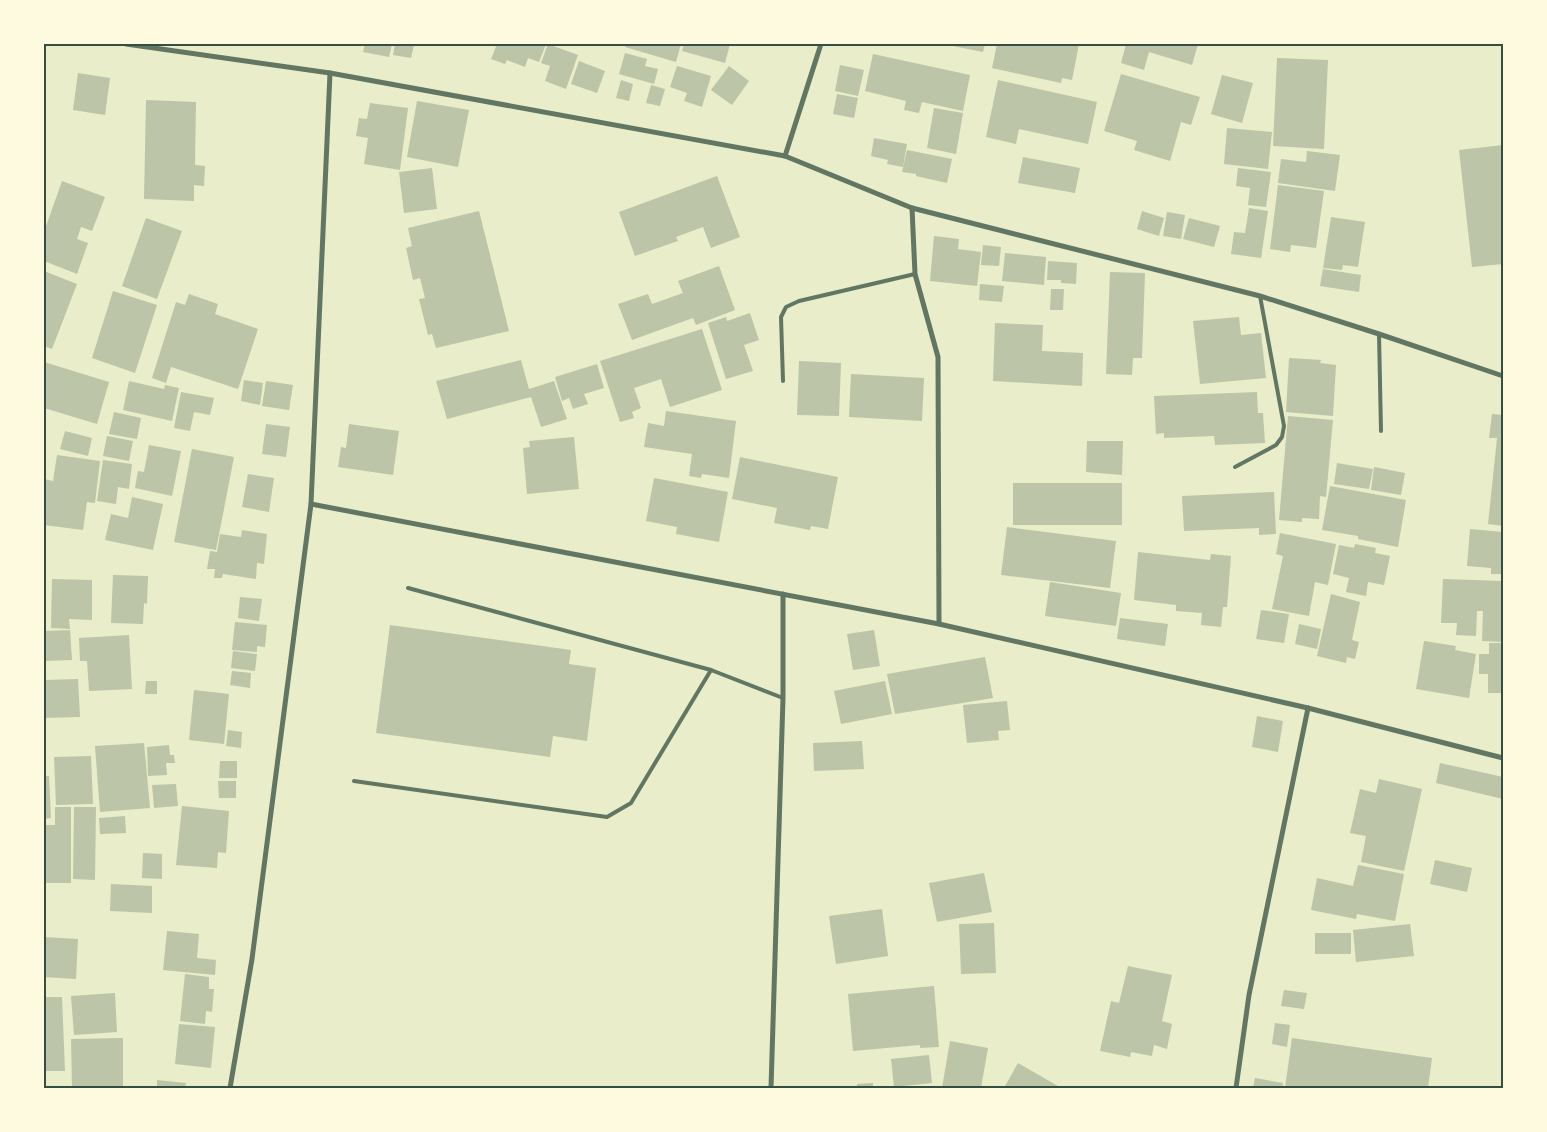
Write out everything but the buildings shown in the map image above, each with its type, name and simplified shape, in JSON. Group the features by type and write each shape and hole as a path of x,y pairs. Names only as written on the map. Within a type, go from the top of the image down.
{"street":[{"path":"126,44 330,73 785,156 912,208 1260,296 1503,376"},
{"path":"785,156 821,44"},
{"path":"230,1088 252,959 311,504 330,73"},
{"path":"912,208 915,274 938,357 939,624"},
{"path":"311,504 939,624 1308,708 1503,758"},
{"path":"771,1088 783,698 783,594"},
{"path":"1236,1088 1249,995 1308,708"}],"lane":[{"path":"783,381 781,317 786,307 799,301 915,274"},
{"path":"1235,467 1276,445 1282,437 1284,426 1260,296"},
{"path":"1379,334 1381,432"},
{"path":"408,588 711,670 783,698"},
{"path":"354,781 607,817 631,803 711,670"}]}
